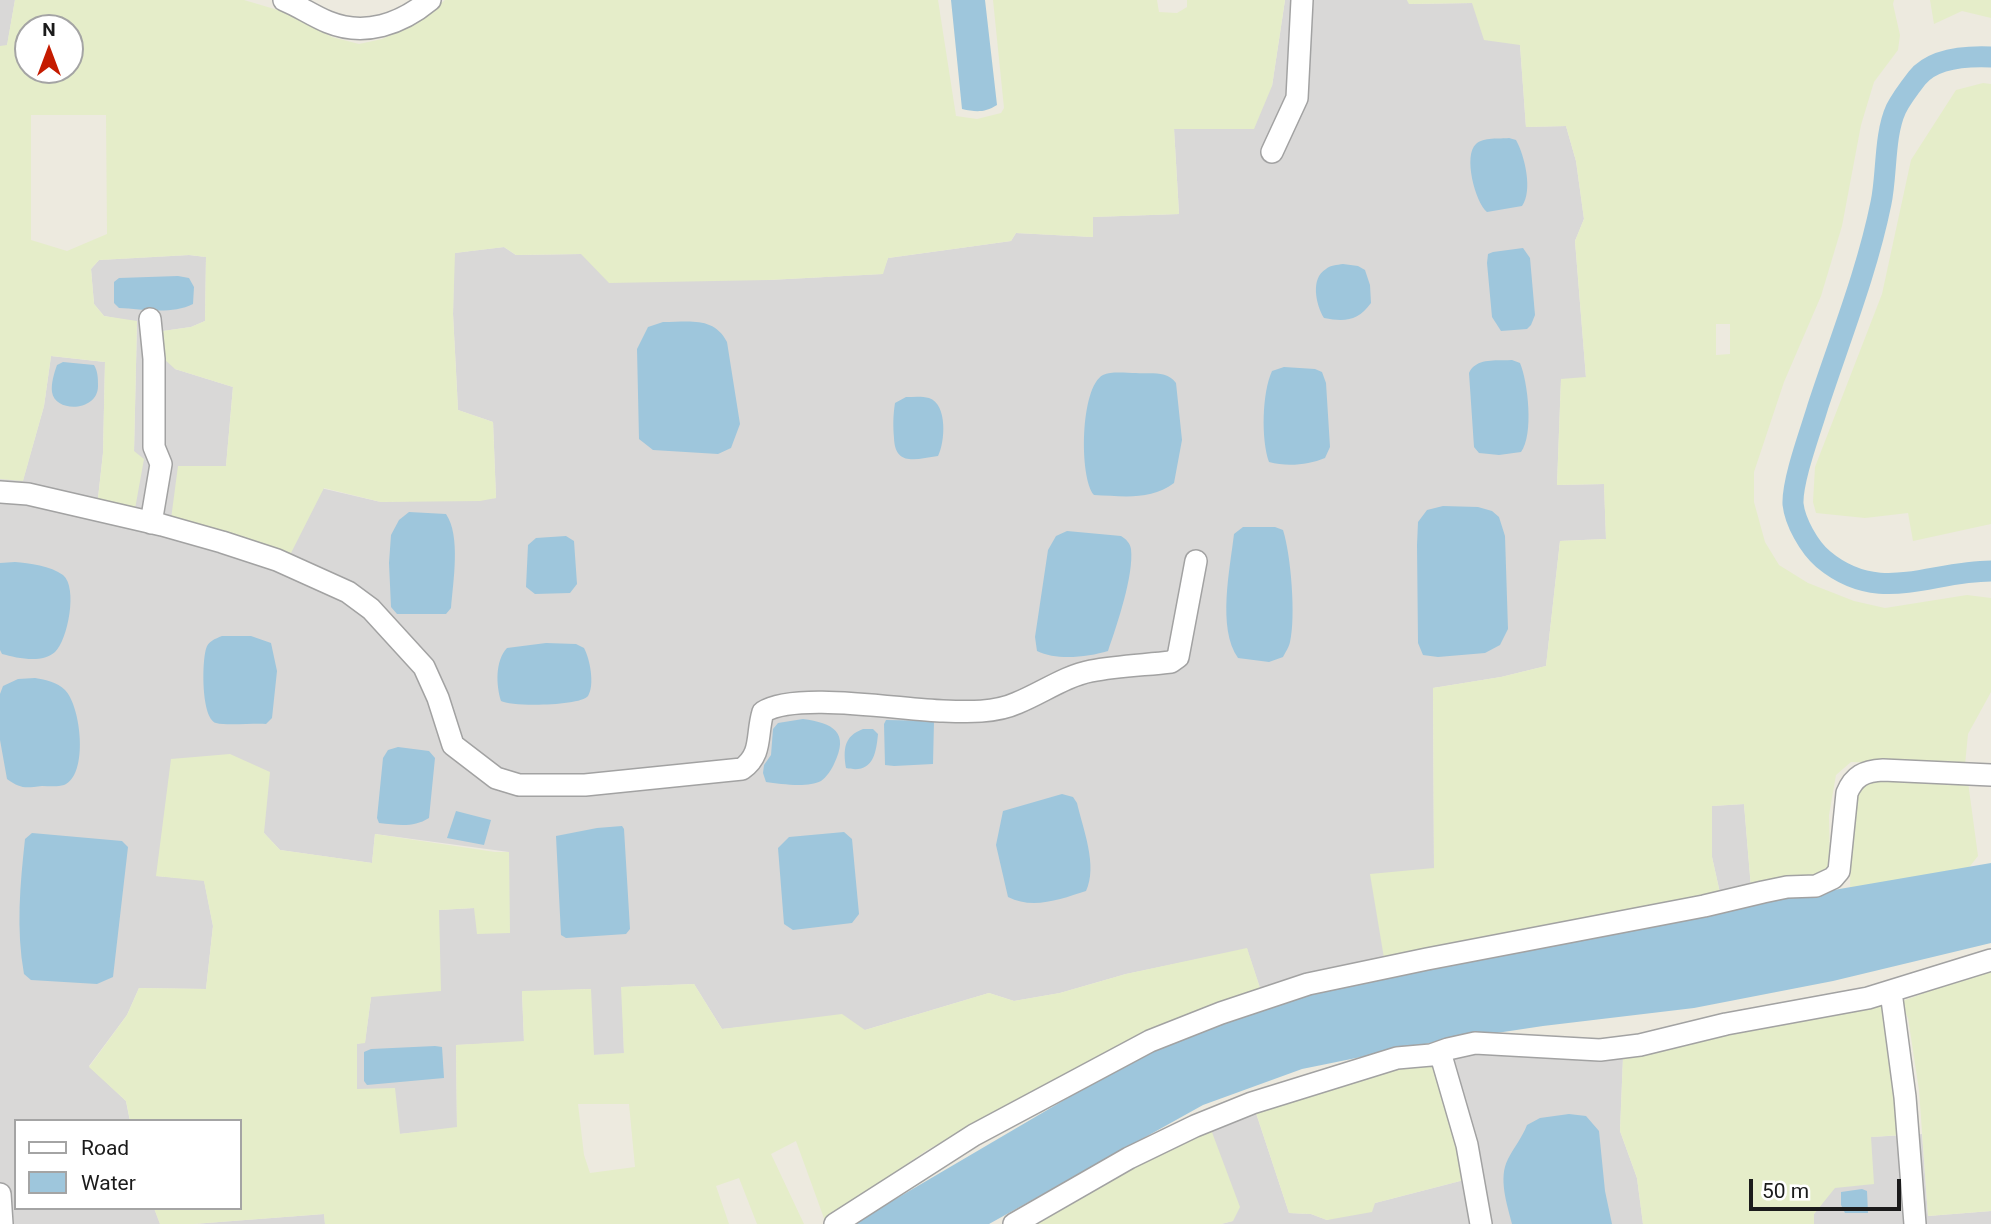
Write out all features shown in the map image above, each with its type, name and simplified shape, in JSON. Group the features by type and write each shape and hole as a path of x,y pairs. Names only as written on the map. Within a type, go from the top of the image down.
{"street":[{"path":"284,0 325,21 346,28 371,28 390,24 416,12 430,0"},
{"path":"1272,152 1297,97 1302,0"},
{"path":"150,319 154,359 154,447 161,464 151,523"},
{"path":"0,492 28,494 151,523 277,560 348,592 371,609 424,667 438,698 453,745 496,778 519,785 585,785 742,769 753,762 757,754 763,712 786,703 818,702 941,711 981,711 1015,704 1090,671 1171,662 1178,657 1196,561"},
{"path":"835,1224 974,1135 1150,1041 1308,984 1704,906 1787,887 1815,886 1833,878 1839,871 1847,793 1859,775 1883,770 1983,774"},
{"path":"1014,1224 1129,1158 1206,1121 1252,1103 1397,1058 1431,1055 1475,1043 1601,1050 1640,1045 1726,1024 1891,992 1991,961"},
{"path":"1891,992 1905,1097 1915,1224"},
{"path":"1440,1052 1467,1145 1481,1224"},
{"path":"0,1194 2,1224"}],"shaded area":[{"path":"0,0 15,0 7,46 0,46"},
{"path":"1285,0 1472,3 1520,45 1526,127 1566,126 1576,161 1584,219 1575,241 1586,378 1561,380 1557,485 1604,484 1606,539 1560,541 1546,666 1501,677 1433,688 1434,868 1384,958 1261,991 1247,949 1126,974 1060,993 1014,1001 989,993 865,1030 772,1024 722,1029 694,984 622,987 624,1054 593,1055 590,989 522,992 524,1042 456,1045 457,1128 399,1134 357,1090 357,1044 365,1042 371,997 439,910 474,908 509,852 375,834 372,863 280,850 264,833 156,876 204,880 213,926 206,989 139,988 127,1015 89,1066 126,1101 130,1119 14,1119 14,1210 155,1210 160,1224 0,1224 0,479 23,480 44,406 51,356 105,362 103,453 98,498 134,452 137,322 104,316 94,304 91,269 99,260 189,255 206,257 205,321 191,327 163,331 175,369 233,387 226,466 381,502 496,498 493,422 458,410 453,314 454,253 504,247 516,255 581,254 768,280 882,274 888,258 1011,241 1016,233 1093,237 1092,217 1179,214 1174,129 1272,86"},
{"path":"1744,804 1751,888 1720,893 1712,857 1712,806"},
{"path":"1485,1052 1584,1059 1623,1058 1620,1131 1637,1178 1643,1224 1221,1224 1233,1221 1210,1127 1256,1113 1289,1213 1311,1214 1327,1220 1375,1203 1464,1180 1438,1063 1456,1056"},
{"path":"1922,1134 1928,1216 1991,1211 1991,1224 1814,1224 1814,1214 1871,1137"},
{"path":"324,1214 325,1224 193,1224"}],"green space":[{"path":"15,0 244,0 288,13 332,37 359,44 382,39 414,25 445,0 938,0 956,116 977,119 1001,113 1004,108 993,0 1157,0 1159,12 1177,13 1187,7 1187,0 1285,0 1272,86 1254,129 1174,129 1179,214 1093,217 1093,237 1016,233 1011,241 888,258 883,274 768,280 609,283 581,254 516,255 504,247 455,253 453,314 458,410 493,422 496,498 480,501 381,502 324,488 291,553 171,519 178,466 226,466 233,387 175,369 164,359 163,331 191,327 205,321 206,257 189,255 99,260 91,269 94,304 104,316 137,321 134,451 144,459 135,509 98,498 103,453 105,362 51,356 44,406 23,481 0,479 0,46 7,45","holes":["31,115 106,115 107,234 67,251 31,240"]},
{"path":"1407,0 1894,0 1900,35 1898,50 1874,82 1861,125 1842,226 1821,296 1784,382 1754,472 1754,502 1765,542 1779,565 1808,583 1854,601 1885,608 1967,595 1991,598 1991,692 1968,734 1965,765 1851,762 1836,775 1829,815 1830,867 1823,876 1751,888 1744,804 1712,806 1712,857 1720,893 1384,958 1370,874 1434,868 1433,688 1501,677 1546,666 1560,541 1606,539 1604,484 1557,485 1561,379 1586,377 1575,241 1584,219 1576,161 1566,126 1526,127 1520,45 1484,40 1472,3 1409,4","holes":["1716,324 1730,324 1730,354 1716,355"]},
{"path":"1930,0 1991,0 1991,18 1962,11 1934,24"},
{"path":"1983,83 1991,84 1991,524 1913,541 1908,513 1865,518 1816,513 1813,502 1815,467 1882,294 1911,160 1956,90"},
{"path":"230,754 270,772 264,833 280,850 372,863 375,834 509,852 510,933 477,934 474,908 439,910 441,991 371,997 365,1043 357,1044 357,1089 395,1088 400,1134 457,1127 456,1045 524,1041 522,991 591,989 594,1055 624,1053 621,987 694,984 722,1029 842,1014 865,1030 989,993 1014,1001 1060,993 1126,974 1247,948 1261,991 1145,1035 927,1150 825,1221 796,1141 771,1154 804,1224 757,1224 739,1178 716,1186 729,1224 325,1224 324,1214 160,1224 155,1210 242,1210 242,1119 130,1119 126,1101 89,1067 127,1015 139,988 206,989 213,926 204,881 156,876 171,759","holes":["578,1104 629,1104 635,1167 590,1173 584,1155"]},
{"path":"1876,778 1968,782 1978,856 1963,875 1850,891 1851,820 1855,796 1862,784"},
{"path":"1991,968 1991,1211 1928,1216 1919,1090 1908,1018 1900,1002"},
{"path":"1884,1005 1902,1135 1871,1137 1874,1184 1835,1188 1814,1214 1814,1224 1643,1224 1637,1178 1620,1131 1623,1058 1706,1035"},
{"path":"1438,1063 1464,1180 1375,1203 1372,1212 1327,1220 1311,1214 1289,1213 1256,1113 1397,1066"},
{"path":"1210,1127 1240,1207 1233,1221 1221,1224 1034,1224 1128,1168"}],"water":[{"path":"951,0 985,0 997,105 984,111 962,109"},
{"path":"1483,140 1516,140 1525,164 1525,200 1522,206 1487,212 1478,199 1472,178 1472,150"},
{"path":"1523,248 1530,258 1535,315 1527,329 1501,331 1492,317 1488,254"},
{"path":"1343,264 1365,270 1370,285 1371,303 1361,314 1350,319 1324,318 1317,299 1318,279 1328,268"},
{"path":"119,278 189,278 194,287 193,304 156,310 119,308 114,303 114,282"},
{"path":"691,321 708,324 722,334 727,342 740,424 731,448 718,454 653,450 639,439 637,349 648,327 663,322"},
{"path":"1512,360 1520,363 1525,383 1529,421 1525,444 1521,452 1499,455 1479,453 1474,447 1469,373 1482,362"},
{"path":"63,362 94,365 98,386 91,401 76,407 60,404 55,399 52,392 53,379 57,365"},
{"path":"1284,367 1322,372 1326,383 1330,447 1325,458 1297,464 1269,462 1264,429 1266,391 1272,371"},
{"path":"1114,373 1152,373 1168,376 1176,383 1182,440 1174,483 1146,495 1094,495 1086,471 1084,433 1086,414 1095,383 1103,375"},
{"path":"906,397 929,398 939,408 943,434 938,456 908,459 898,453 894,438 894,408 895,403"},
{"path":"1443,506 1478,507 1492,511 1499,517 1505,536 1508,629 1500,645 1485,653 1438,657 1423,655 1418,643 1418,522 1427,510"},
{"path":"409,512 446,514 451,523 455,547 454,573 451,608 446,614 397,614 391,607 391,535 399,520"},
{"path":"1243,527 1275,527 1283,530 1286,541 1292,586 1292,631 1283,657 1269,662 1238,658 1228,631 1228,581 1234,534"},
{"path":"1067,531 1121,536 1128,541 1131,560 1127,586 1108,651 1072,657 1037,651 1035,637 1048,550 1056,536"},
{"path":"566,536 574,541 577,584 570,593 535,594 526,587 528,545 536,538"},
{"path":"15,562 52,569 63,575 67,581 70,590 70,614 60,646 50,656 29,659 2,654 0,650 0,563"},
{"path":"222,636 251,636 271,643 277,671 272,718 266,724 221,724 211,719 205,701 205,656 208,644"},
{"path":"546,643 576,644 584,648 591,672 588,696 573,702 546,704 501,701 498,673 503,653 507,648"},
{"path":"35,678 62,687 71,698 75,710 80,755 72,779 62,786 23,787 7,779 0,740 0,694 3,686 18,679"},
{"path":"803,719 823,723 836,731 840,744 832,768 823,780 816,783 794,785 766,782 764,765 771,755 773,729 778,723"},
{"path":"886,720 934,721 933,764 885,765"},
{"path":"863,729 873,729 878,734 874,756 867,766 846,768 848,739"},
{"path":"398,747 429,751 435,758 429,818 405,825 379,823 377,818 383,758 388,750"},
{"path":"1062,794 1073,797 1077,803 1086,836 1090,870 1086,891 1037,903 1008,897 996,845 1003,811"},
{"path":"456,811 491,820 484,845 447,838"},
{"path":"622,826 630,929 626,934 566,938 561,935 556,836"},
{"path":"844,832 852,839 859,914 852,923 793,930 784,924 778,848 789,837"},
{"path":"32,833 122,841 128,847 113,977 97,984 31,980 24,974 19,924 20,890 25,839"},
{"path":"1991,863 1991,943 1833,981 1694,1008 1430,1043 1302,1069 1203,1105 989,1224 853,1224 1180,1032 1379,968"},
{"path":"442,1047 444,1078 367,1085 364,1081 364,1052 371,1049"},
{"path":"1569,1114 1586,1116 1599,1131 1605,1191 1612,1224 1512,1224 1504,1183 1508,1159 1527,1125 1540,1118"},
{"path":"1862,1189 1867,1191 1868,1213 1845,1213 1841,1205 1841,1192"}],"waterway":[{"path":"1991,57 1961,58 1932,66 1917,78 1896,109 1889,131 1883,192 1875,229 1861,280 1802,455 1793,504 1800,526 1818,554 1844,573 1864,581 1905,583 1968,572 1991,571"}]}
